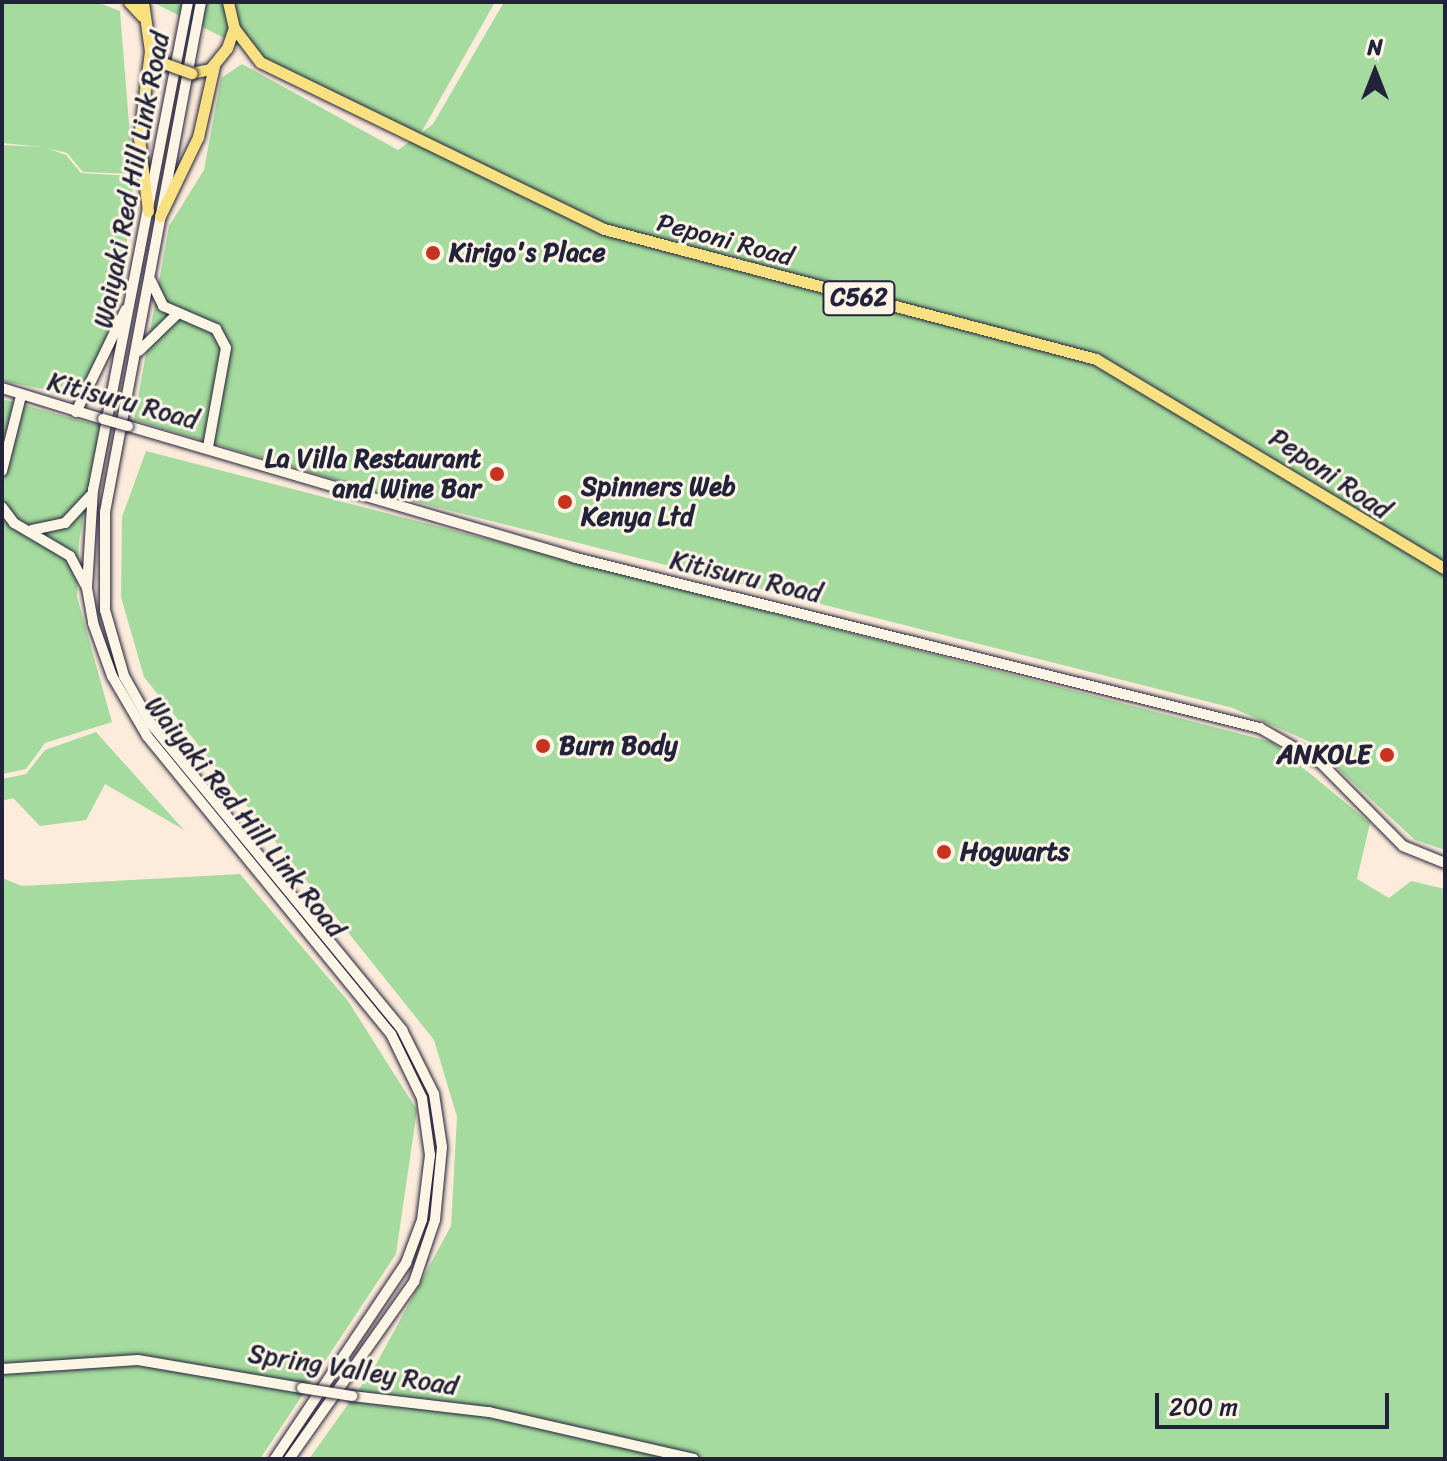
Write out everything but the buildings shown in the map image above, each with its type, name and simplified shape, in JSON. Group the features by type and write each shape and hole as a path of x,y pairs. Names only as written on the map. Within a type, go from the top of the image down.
{"main road":[{"path":"129,2 142,16"},
{"path":"143,2 142,16 150,51 139,138 148,211"},
{"name":"Waiyaki Red Hill Link Road","path":"188,2 93,489 87,588 99,644 127,707 190,793 382,1020 425,1112 428,1183 406,1263 275,1459"},
{"name":"Waiyaki Red Hill Link Road","path":"201,2 134,361 102,557 105,610 124,676 201,788 402,1030 438,1116 439,1198 414,1282 289,1459"},
{"path":"228,2 234,28 254,59"},
{"path":"160,216 198,137 217,61 234,28"},
{"path":"150,51 166,64 191,73 217,61"},
{"name":"Peponi Road","path":"217,61 254,59 604,229 1096,359 1445,569"},
{"path":"149,277 159,302 177,314 216,329 226,348 208,447"},
{"path":"76,412 133,295"},
{"path":"134,361 151,333 177,314"},
{"name":"Kitisuru Road","path":"2,388 576,558 1260,728 1321,763 1403,846 1445,863"},
{"path":"2,471 21,396"},
{"path":"30,530 65,523 93,489"},
{"path":"2,507 70,556 87,588"},
{"name":"Spring Valley Road","path":"2,1369 138,1360 352,1396 489,1412 694,1459"}],"green space":[{"path":"2,2 97,2 120,11 133,174 83,172 67,153 47,148 66,155 81,173 134,176 123,278 89,398 2,381 2,145 44,147 2,143"},
{"path":"152,2 495,2 421,133 433,124 504,2 1445,2 1445,850 1415,840 1308,741 1233,708 380,493 134,420 169,226 204,170 221,78 242,64 398,150 419,135"},
{"path":"2,399 101,426 79,541 77,597 112,722 45,743 26,769 2,774"},
{"path":"146,451 1272,742 1370,823 1357,879 1389,898 1411,881 1445,889 1445,1459 309,1459 374,1368 451,1226 457,1117 434,1040 144,677 121,597 122,517"},
{"path":"96,732 184,830 105,784 86,820 40,826 13,798 2,801 2,779 26,774 45,750"},
{"path":"240,874 348,1001 417,1110 396,1254 260,1459 2,1459 2,878 22,886"}],"place":[{"name":"Kirigo's Place","path":"433,253"},
{"name":"La Villa Restaurant and Wine Bar","path":"497,474"},
{"name":"Spinners Web Kenya Ltd","path":"565,502"},
{"name":"Burn Body","path":"543,746"},
{"name":"ANKOLE","path":"1387,755"},
{"name":"Hogwarts","path":"944,852"}]}
